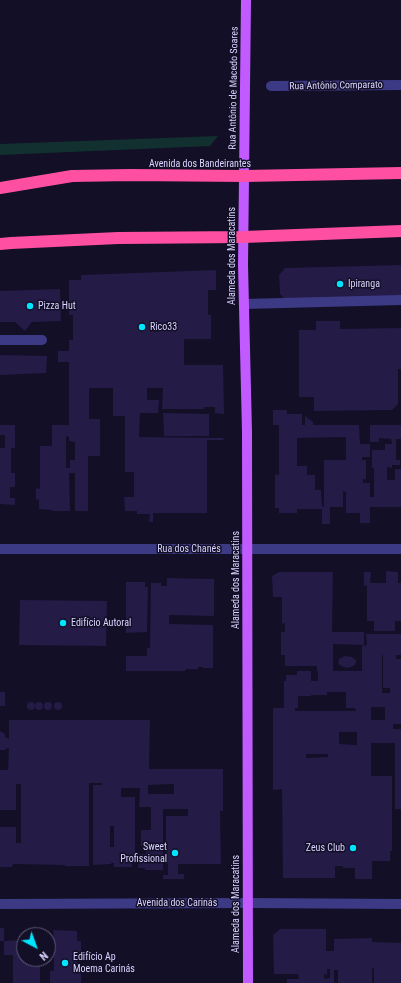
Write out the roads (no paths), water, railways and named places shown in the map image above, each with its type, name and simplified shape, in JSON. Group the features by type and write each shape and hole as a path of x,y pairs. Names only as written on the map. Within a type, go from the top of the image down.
{"highway":[{"name":"Avenida dos Bandeirantes","path":"0,188 72,176 245,176 401,173"},
{"path":"0,244 118,238 244,237 401,231"}],"main road":[{"name":"Rua Antônio de Macedo Soares","path":"245,176 246,0"},
{"name":"Alameda dos Maracatins","path":"245,176 244,304 248,549 248,983"}],"street":[{"name":"Rua Antônio Comparato","path":"270,86 401,85"},
{"path":"244,304 401,300"},
{"path":"0,340 42,340"},
{"name":"Rua dos Chanés","path":"0,549 401,549"},
{"name":"Avenida dos Carinás","path":"0,904 401,904"}],"place":[{"name":"Ipiranga","path":"340,284"},
{"name":"Pizza Hut","path":"30,306"},
{"name":"Rico33","path":"142,327"},
{"name":"Edifício Autoral","path":"63,623"},
{"name":"Zeus Club","path":"353,848"},
{"name":"Sweet Profissional","path":"175,853"},
{"name":"Edifício Ap Moema Carinás","path":"65,963"}]}
